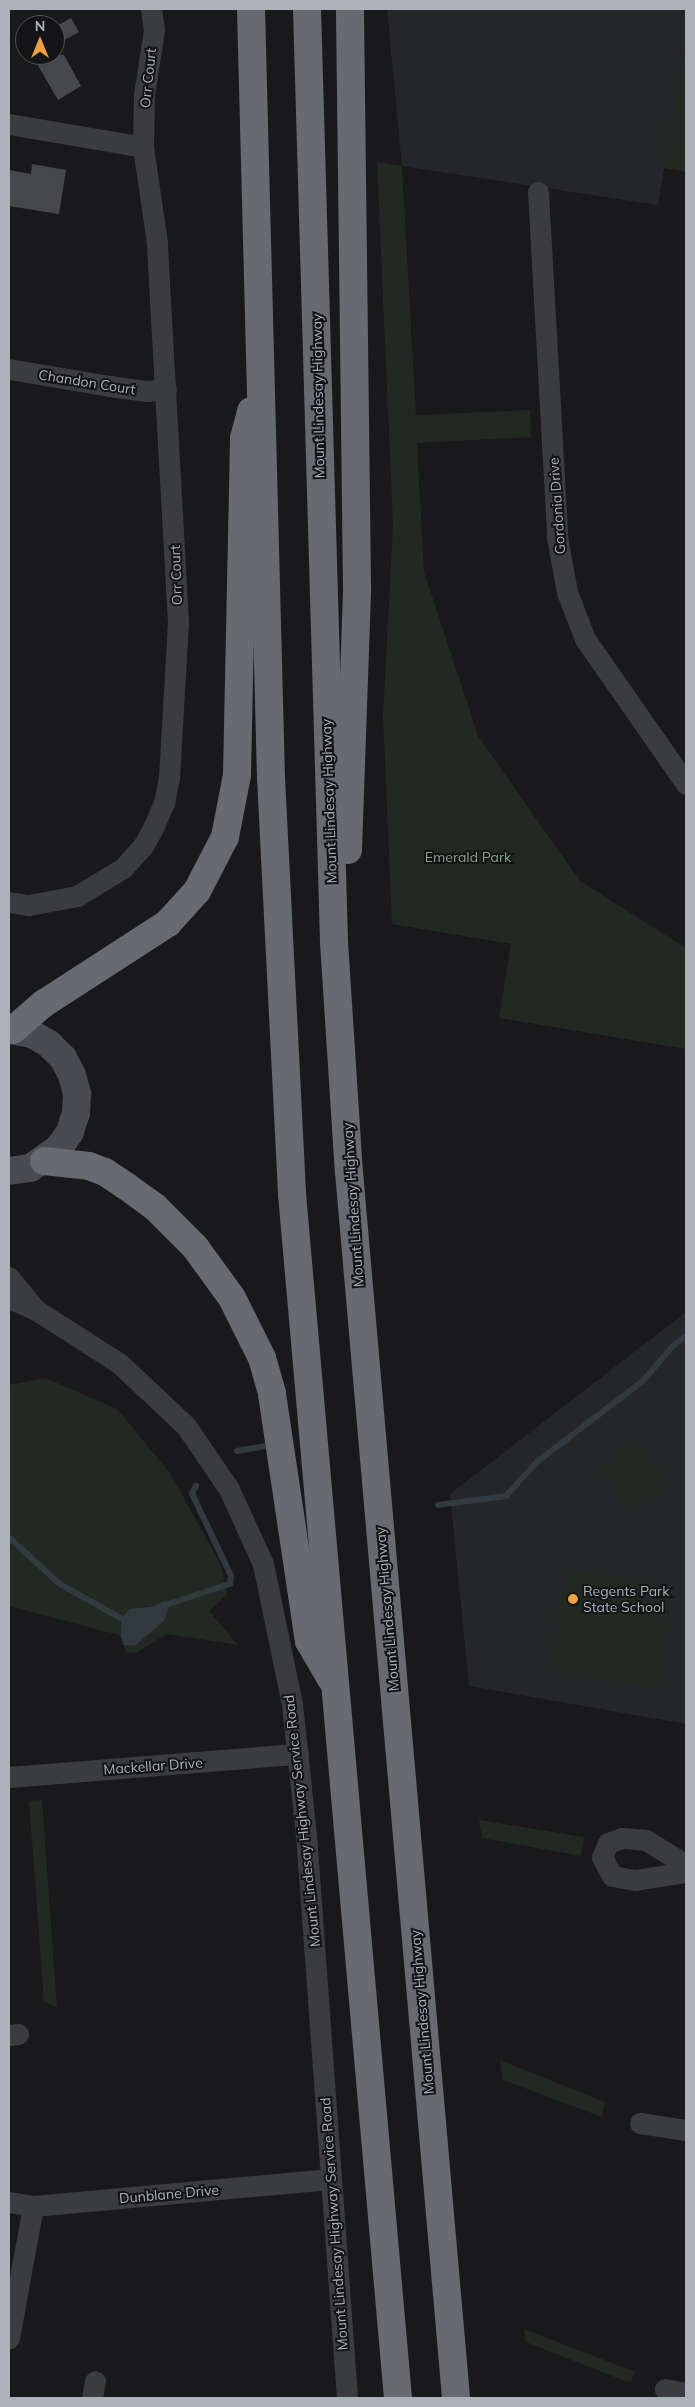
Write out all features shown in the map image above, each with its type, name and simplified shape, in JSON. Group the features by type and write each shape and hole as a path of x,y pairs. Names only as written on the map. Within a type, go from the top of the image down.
{"highway":[{"path":"251,9 271,778 292,1194 398,2398"},
{"name":"Mount Lindesay Highway","path":"307,9 334,942 351,1190 456,2398"},
{"path":"334,942 347,886 356,586 350,9"},
{"path":"11,1030 44,1004 168,924 197,891 225,837 237,775 244,438 261,371"},
{"path":"44,1161 89,1166 105,1172 155,1207 195,1247 232,1298 262,1358 272,1394 309,1641 336,1687"}],"street":[{"name":"Orr Court","path":"9,902 53,902 77,896 100,884 123,868 143,846 164,803 172,746 178,622 157,243 142,147 144,94 154,30 151,9"},
{"path":"9,124 142,147"},
{"name":"Gordonia Drive","path":"538,192 557,537 567,592 585,639 686,784"},
{"name":"Chandon Court","path":"9,369 147,391 166,389"},
{"path":"11,1030 32,1034 49,1044 63,1058 75,1084 76,1113 70,1132 59,1148 44,1161 11,1175"},
{"name":"Mount Lindesay Highway Service Road","path":"9,1277 36,1310"},
{"name":"Mount Lindesay Highway Service Road","path":"9,1298 36,1310 119,1363 186,1426 229,1489 263,1564 272,1595 298,1754 346,2398"},
{"name":"Mackellar Drive","path":"9,1777 298,1754"},
{"path":"686,1864 646,1840 622,1838 608,1843 602,1856 612,1876 635,1880 686,1872"},
{"path":"640,2122 686,2130"},
{"name":"Dunblane Drive","path":"9,2202 32,2206 330,2179"},
{"path":"9,2338 32,2206"},
{"path":"665,2389 686,2393"}],"shaded area":[{"path":"387,9 686,9 686,40 658,205 402,166"},
{"name":"Regents Park State School","path":"686,1312 686,1724 469,1686 450,1494"},
{"path":"164,1601 169,1606 164,1621 135,1646 124,1645 121,1636 121,1619 130,1609 154,1606"}],"green space":[{"path":"686,40 686,172 664,168"},
{"name":"Emerald Park","path":"377,162 402,166 416,415 530,410 531,437 417,443 424,572 478,736 580,881 686,948 686,1049 499,1018 511,944 392,924 383,716 393,524"},
{"path":"46,1378 117,1409 170,1473 221,1565 227,1595 209,1611 238,1645 167,1634 136,1653 126,1652 119,1635 9,1606 9,1385","holes":["154,1606 164,1621 135,1646 124,1645 141,1607"]},
{"path":"638,1441 668,1486 630,1511 601,1467"},
{"path":"566,1570 673,1586 657,1688 550,1671"},
{"path":"42,1800 57,2008 44,2001 29,1801"},
{"path":"479,1820 584,1837 581,1856 482,1838"},
{"path":"500,2060 605,2102 602,2117 503,2080"},
{"path":"524,2329 635,2372 630,2383 526,2342"}],"building":[{"path":"71,18 79,32 65,40 65,21"},
{"path":"65,57 81,86 58,100 38,65 65,65"},
{"path":"32,164 66,170 59,214 9,206 9,170 31,174"}],"waterway":[{"path":"438,1505 506,1496 537,1462 643,1381 673,1346 686,1336"},
{"path":"237,1451 265,1446"},
{"path":"160,1607 230,1584 231,1576 192,1494 196,1486"},
{"path":"9,1537 60,1584 128,1622"}],"place":[{"name":"Regents Park State School","path":"573,1599"}]}
